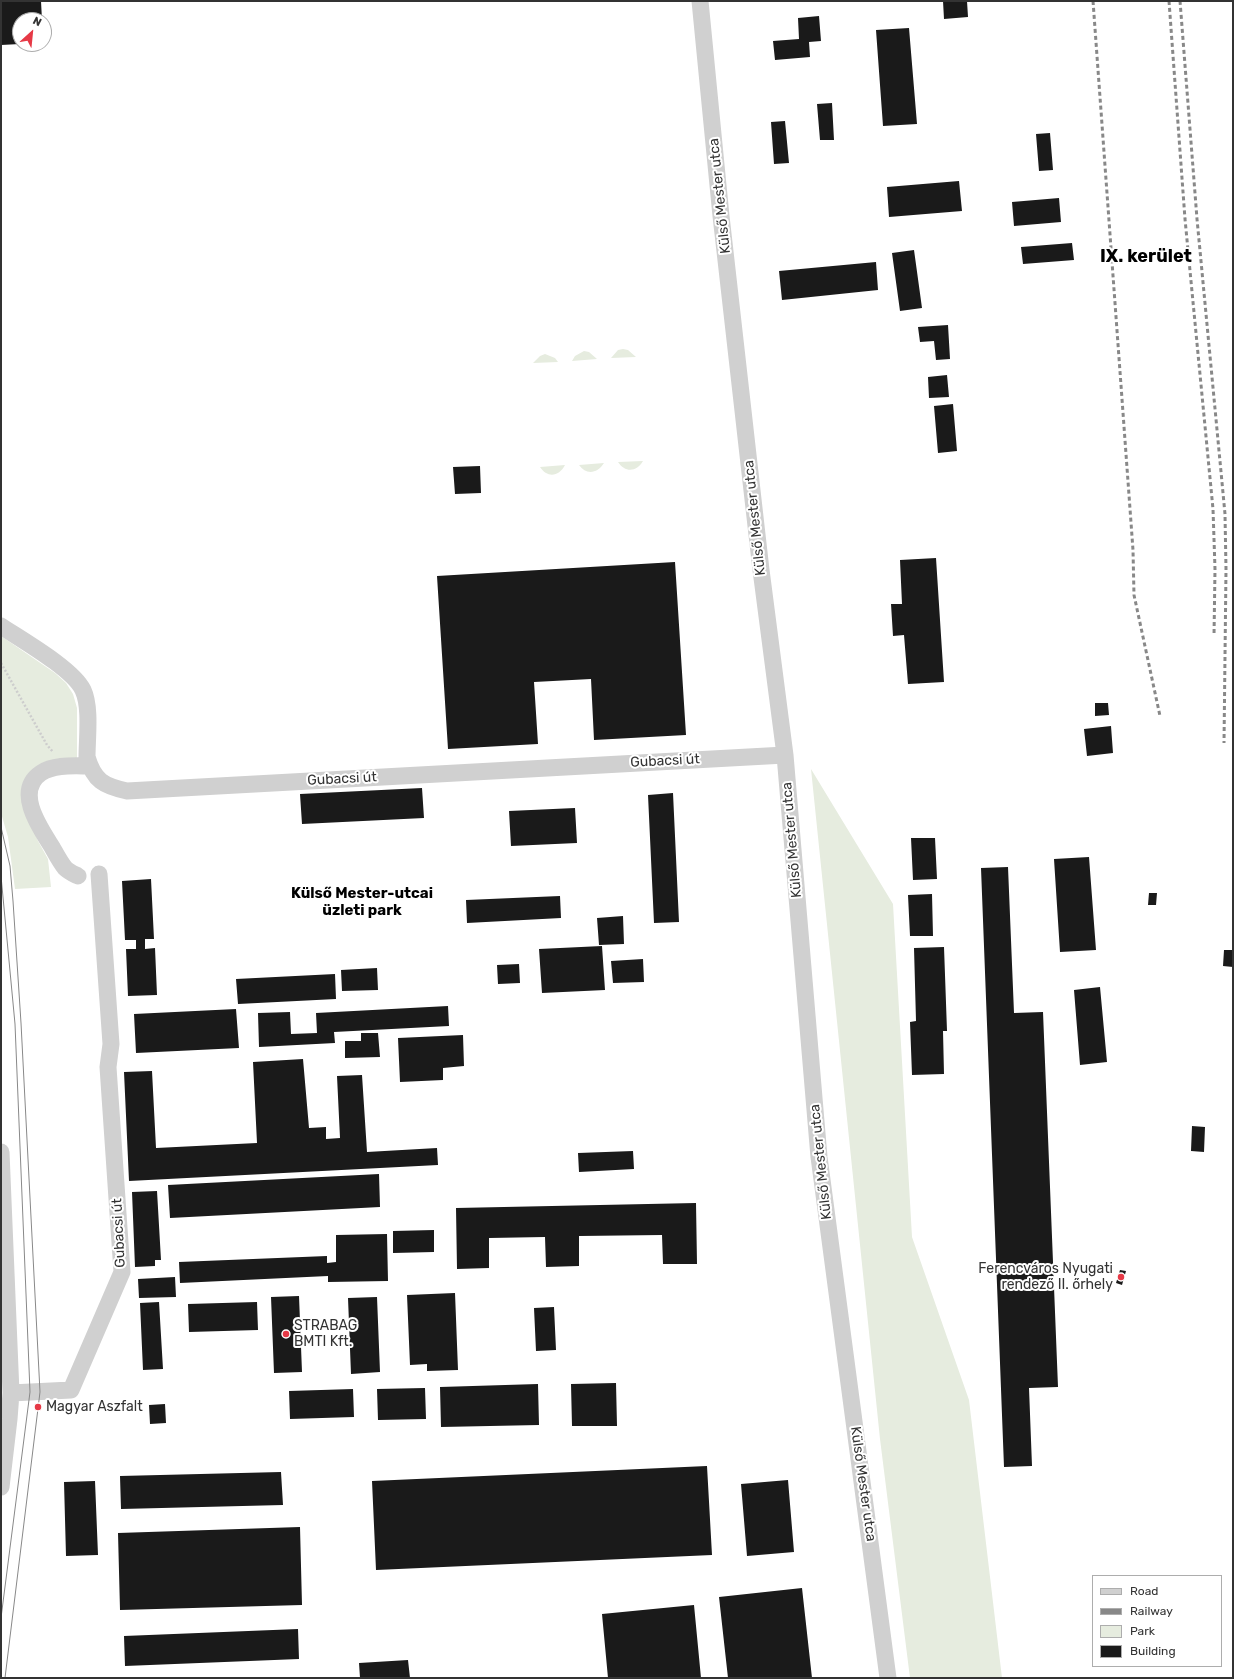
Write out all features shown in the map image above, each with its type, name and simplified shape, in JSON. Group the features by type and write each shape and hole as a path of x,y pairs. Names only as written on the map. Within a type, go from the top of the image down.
{"street":[{"name":"Külső Mester utca","path":"700,1 721,216 759,555 785,754 819,1157 888,1678"},
{"name":"Gubacsi út","path":"1,626 64,668 75,679 83,690 86,704 87,757 94,776 102,783 112,788 127,791 785,754"},
{"path":"78,876 66,868 45,837 33,815 29,800 30,788 34,780 41,773 51,769 68,766 90,766"},
{"name":"Gubacsi út","path":"11,1393 70,1390 122,1272 108,1067 112,1044 99,874"},
{"path":"1,1152 5,1328 11,1393 1,1487"}],"path":[{"path":"1,663 47,745 68,766"}],"green space":[{"path":"618,350 628,350 636,357 611,358"},
{"path":"584,351 589,352 597,359 572,361 575,356"},
{"path":"545,354 555,358 558,362 533,363 540,356"},
{"path":"643,461 638,467 631,470 624,468 618,462"},
{"path":"604,463 601,467 592,472 588,472 579,465"},
{"path":"565,465 560,472 553,475 546,473 540,467"},
{"path":"1,636 55,673 66,683 73,694 77,708 77,761 57,761 24,807 38,841 48,859 51,887 15,889 8,837 1,813"},
{"path":"811,769 893,904 912,1237 969,1400 1002,1678 910,1678 880,1439"}],"building":[{"path":"1,1 41,1 42,12 12,12 12,44 1,45"},
{"path":"943,1 967,1 968,17 944,19"},
{"path":"819,16 821,41 809,42 810,57 775,60 773,41 799,39 798,18"},
{"path":"909,28 917,124 883,126 876,30"},
{"path":"832,103 834,140 820,140 817,104"},
{"path":"785,121 789,163 774,164 771,122"},
{"path":"1050,133 1053,170 1039,171 1036,134"},
{"path":"959,181 962,211 889,217 887,187"},
{"path":"1059,198 1061,222 1014,226 1012,202"},
{"path":"1072,243 1074,260 1023,264 1021,247"},
{"path":"914,250 922,308 900,311 892,253"},
{"path":"876,262 878,290 782,300 779,271"},
{"path":"948,325 950,359 936,360 934,341 920,342 918,327"},
{"path":"947,375 949,397 929,398 928,377"},
{"path":"953,404 957,451 938,453 934,406"},
{"path":"480,466 481,493 455,494 453,467"},
{"path":"936,558 944,682 908,684 904,635 893,636 891,604 902,604 900,560"},
{"path":"675,562 686,735 594,740 591,679 534,682 538,744 448,749 437,576"},
{"path":"1095,703 1108,703 1109,715 1095,716"},
{"path":"1111,726 1113,753 1087,756 1084,729"},
{"path":"422,788 424,818 302,824 300,794"},
{"path":"673,793 679,922 654,923 648,795"},
{"path":"575,808 577,843 511,846 509,811"},
{"path":"911,838 935,838 937,879 913,880"},
{"path":"1089,857 1096,950 1060,952 1054,859"},
{"path":"1008,867 1014,1013 1043,1012 1058,1387 1029,1388 1032,1466 1004,1467 981,868"},
{"path":"151,879 154,939 145,939 145,949 155,948 157,995 128,996 126,949 136,949 136,940 125,940 122,881"},
{"path":"1149,893 1157,893 1156,905 1148,905"},
{"path":"932,894 933,936 910,936 908,895"},
{"path":"560,896 561,918 467,923 466,900"},
{"path":"623,916 624,944 599,945 597,918"},
{"path":"602,946 605,990 542,993 539,949"},
{"path":"944,947 947,1031 943,1031 944,1074 912,1075 910,1022 916,1021 914,948"},
{"path":"1224,950 1233,950 1233,967 1223,966"},
{"path":"643,959 644,982 613,983 611,961"},
{"path":"519,964 520,983 498,984 497,965"},
{"path":"377,968 378,990 342,991 341,970"},
{"path":"335,974 336,999 238,1004 236,979"},
{"path":"1100,987 1107,1062 1080,1065 1074,990"},
{"path":"448,1006 449,1026 334,1032 335,1043 259,1047 258,1013 290,1012 291,1034 317,1033 316,1013"},
{"path":"236,1009 239,1048 136,1053 134,1014"},
{"path":"361,1033 378,1033 380,1057 345,1058 345,1041 361,1041"},
{"path":"463,1035 464,1066 443,1068 443,1080 400,1082 398,1038"},
{"path":"303,1059 309,1128 326,1127 326,1139 340,1138 337,1076 362,1075 367,1152 437,1148 438,1165 129,1181 124,1072 152,1071 156,1148 257,1143 253,1062"},
{"path":"1192,1126 1205,1127 1204,1152 1191,1151"},
{"path":"633,1151 634,1169 579,1172 578,1153"},
{"path":"379,1174 380,1207 170,1218 168,1185"},
{"path":"157,1191 161,1260 155,1260 155,1266 135,1267 132,1192"},
{"path":"696,1203 697,1264 663,1264 662,1235 579,1236 579,1266 546,1267 545,1237 489,1238 489,1268 457,1269 456,1208"},
{"path":"434,1230 434,1252 393,1253 393,1231"},
{"path":"387,1234 388,1281 328,1282 328,1276 180,1283 179,1262 327,1256 327,1263 336,1262 336,1235"},
{"name":"Ferencváros Nyugati rendező II. őrhely","path":"1120,1270 1126,1271 1122,1285 1116,1283"},
{"path":"175,1277 176,1297 139,1298 138,1279"},
{"path":"455,1293 458,1370 427,1371 427,1364 410,1365 407,1295"},
{"name":"STRABAG BMTI Kft.","path":"299,1296 302,1372 274,1373 271,1297"},
{"path":"377,1297 380,1372 351,1374 348,1298"},
{"path":"159,1302 163,1369 143,1370 140,1303"},
{"path":"257,1302 258,1330 189,1332 188,1304"},
{"path":"554,1307 556,1350 536,1351 534,1308"},
{"path":"616,1383 617,1426 572,1426 571,1384"},
{"path":"538,1384 539,1425 441,1427 440,1387"},
{"path":"425,1388 426,1419 378,1420 377,1389"},
{"path":"353,1389 354,1417 290,1419 289,1391"},
{"path":"165,1404 166,1423 150,1424 149,1405"},
{"path":"707,1466 712,1555 376,1570 372,1481"},
{"path":"281,1472 283,1505 121,1509 120,1476"},
{"path":"788,1480 794,1552 747,1556 741,1484"},
{"path":"95,1481 98,1555 66,1556 64,1482"},
{"path":"300,1527 302,1605 120,1610 118,1533"},
{"path":"802,1588 812,1678 728,1678 719,1597"},
{"path":"694,1605 701,1678 608,1678 602,1614"},
{"path":"298,1629 299,1659 125,1666 124,1636"},
{"path":"408,1660 410,1678 360,1678 359,1663"}],"tram line":[{"path":"1,827 10,866 13,901 21,1023 40,1392 5,1678"},
{"path":"1,876 15,1024 30,1392 1,1618"}],"railway":[{"path":"1093,1 1133,550 1134,595 1160,716"},
{"path":"1169,1 1185,219 1213,509 1215,569 1214,636"},
{"path":"1180,1 1197,219 1225,514 1226,569 1224,743"}],"place":[{"name":"Ferencváros Nyugati rendező II. őrhely","path":"1121,1277"},
{"name":"STRABAG BMTI Kft.","path":"286,1334"},
{"name":"Magyar Aszfalt","path":"38,1407"}],"district":[{"name":"IX. kerület","path":"1146,257"},
{"name":"Külső Mester-utcai üzleti park","path":"362,902"}]}
